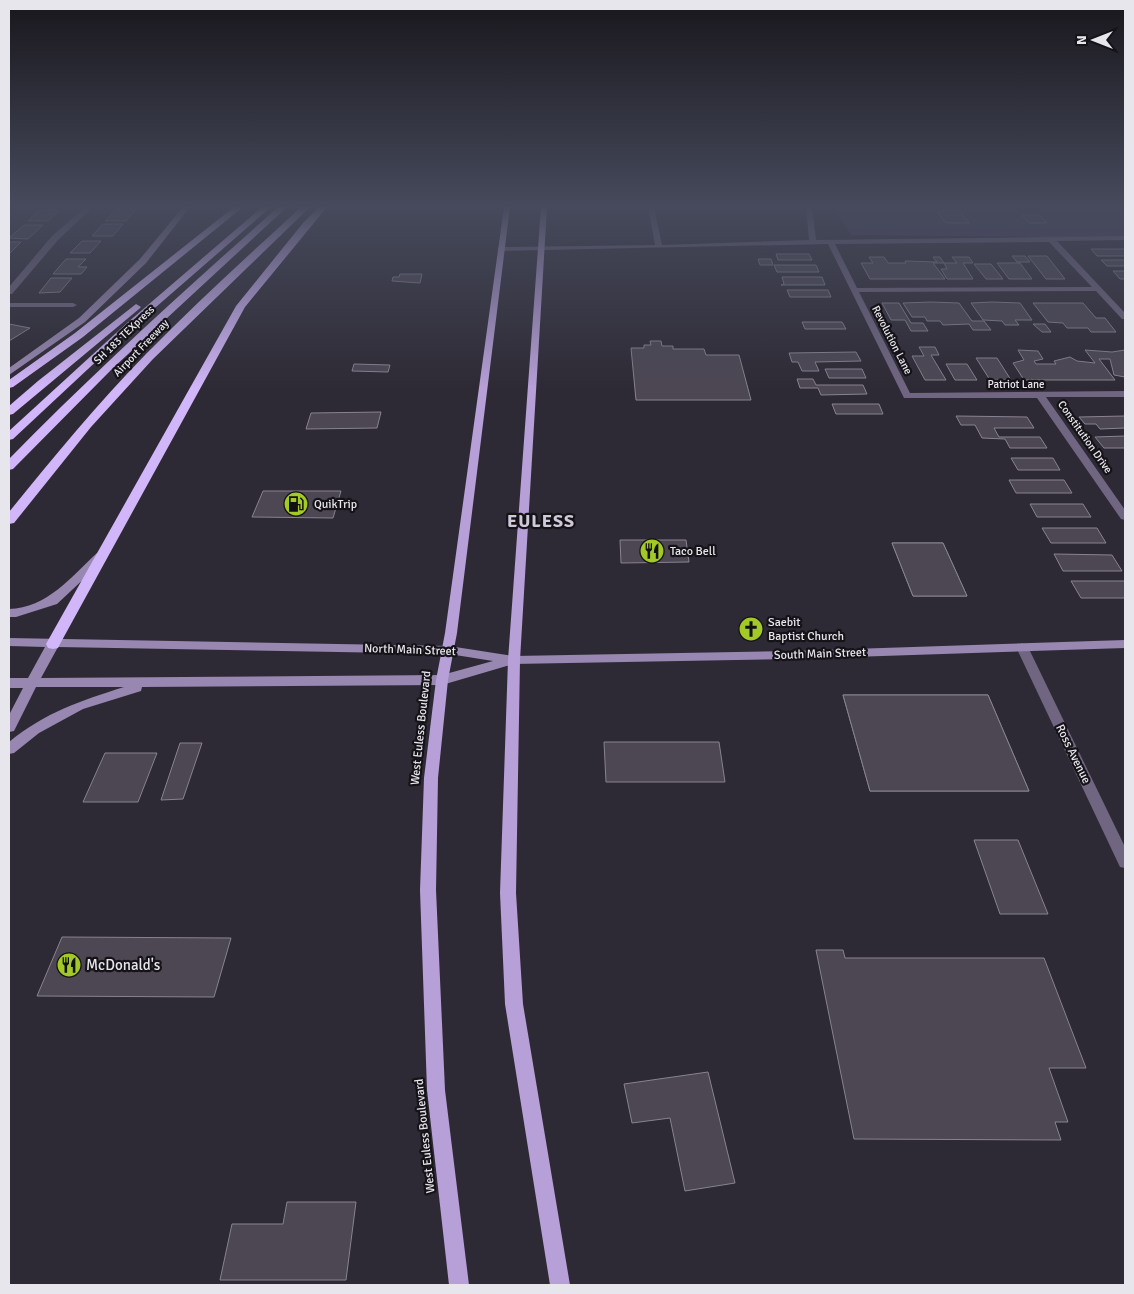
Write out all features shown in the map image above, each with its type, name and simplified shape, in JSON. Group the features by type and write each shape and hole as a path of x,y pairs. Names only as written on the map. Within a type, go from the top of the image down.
{"highway":[{"path":"9,385 79,335 164,267"},
{"path":"9,412 185,267"},
{"name":"SH 183 TEXpress","path":"9,437 130,325 197,267"},
{"name":"SH 183 TEXpress","path":"9,466 52,421 148,328 216,267"},
{"name":"Airport Freeway","path":"9,520 76,438 158,348 243,267"},
{"path":"52,644 241,306 272,267"}],"main road":[{"path":"9,372 82,320 136,267"},
{"name":"West Euless Boulevard","path":"459,1285 436,1090 428,890 431,778 442,680 449,650 499,267"},
{"path":"539,267 514,660 508,893 514,1004 560,1285"},
{"path":"12,613 53,601 101,556"},
{"name":"North Main Street","path":"9,642 449,650 514,660"},
{"path":"9,727 52,644"},
{"name":"South Main Street","path":"514,660 792,655 1125,644"},
{"name":"North Main Street","path":"9,683 442,680 514,660"},
{"path":"9,749 34,729 78,706 117,693 157,683"}],"street":[{"path":"9,292 30,267"},
{"name":"Revolution Lane","path":"843,267 907,396"},
{"path":"1078,267 1125,317"},
{"path":"854,290 1098,289"},
{"path":"9,305 73,305"},
{"name":"Patriot Lane","path":"907,396 1125,394"},
{"name":"Constitution Drive","path":"1040,395 1125,517"},
{"name":"Ross Avenue","path":"1022,647 1125,862"}],"building":[{"path":"59,267 87,267 81,274 53,274"},
{"path":"775,267 817,267 819,272 777,272"},
{"path":"863,267 936,267 945,279 870,279"},
{"path":"946,267 966,267 973,279 947,279 941,269 947,269"},
{"path":"977,267 994,267 1003,279 986,279"},
{"path":"1000,267 1023,267 1032,279 1009,279"},
{"path":"1037,267 1056,267 1065,279 1046,279"},
{"path":"1113,271 1125,271 1125,279 1120,279"},
{"path":"400,274 422,274 420,283 392,281 393,277 399,277"},
{"path":"782,277 822,277 825,285 781,285 784,284"},
{"path":"51,278 72,278 60,292 39,293"},
{"path":"787,290 828,290 831,297 790,297"},
{"path":"882,303 899,303 911,323 923,323 928,331 911,331 905,320 891,320"},
{"path":"903,303 959,303 972,321 984,321 991,330 973,330 969,324 943,325 940,321 927,321 925,317 912,317"},
{"path":"971,303 1020,303 1032,320 1015,320 1019,325 1005,325 1002,321 983,320"},
{"path":"1033,303 1083,303 1096,318 1105,318 1116,332 1091,332 1088,328 1067,328 1063,323 1048,322"},
{"path":"802,322 842,322 846,329 805,329"},
{"path":"9,324 30,328 9,341"},
{"path":"1033,324 1045,324 1051,332 1042,332"},
{"path":"650,341 661,341 662,346 673,346 673,349 704,349 706,355 739,355 751,400 636,400 631,348 644,348 644,345 651,345"},
{"path":"919,347 935,347 939,355 931,355 946,380 925,380 912,356 924,356"},
{"path":"1018,350 1038,351 1043,359 1034,361 1036,364 1056,364 1054,361 1070,357 1077,361 1095,363 1085,350 1112,352 1125,350 1125,377 1114,375 1110,359 1099,359 1115,380 1024,380 1013,363 1024,360"},
{"path":"856,352 861,361 815,362 819,371 802,371 798,362 792,362 789,353"},
{"path":"976,358 997,358 1011,380 990,380"},
{"path":"354,364 390,365 388,372 352,371"},
{"path":"946,364 967,364 977,380 955,380"},
{"path":"825,369 862,369 866,378 829,378"},
{"path":"797,379 813,379 816,385 863,385 867,394 821,395 818,388 800,388"},
{"path":"832,404 879,404 883,414 836,414"},
{"path":"381,412 377,428 306,429 311,413"},
{"path":"956,416 1027,417 1034,428 994,428 999,437 1040,437 1047,448 1010,448 1005,439 982,438 975,425 961,425"},
{"path":"1125,416 1125,428 1100,429 1096,424 1085,424 1079,417"},
{"path":"1125,436 1125,448 1104,448 1095,437"},
{"path":"1011,458 1053,458 1060,470 1018,470"},
{"path":"1009,480 1064,480 1072,493 1016,493"},
{"path":"263,491 341,491 333,518 252,517"},
{"path":"1030,504 1083,504 1091,517 1037,517"},
{"path":"1042,528 1097,528 1106,543 1051,543"},
{"path":"620,540 686,540 689,562 621,563"},
{"path":"892,543 943,543 967,596 913,596"},
{"path":"892,543 943,543 967,596 913,596"},
{"path":"1054,554 1112,555 1122,571 1063,571"},
{"path":"1071,581 1125,581 1125,598 1081,598"},
{"path":"843,695 988,695 1029,791 870,791","holes":["906,724 966,725 974,747 914,747"]},
{"path":"843,695 988,695 1029,791 870,791"},
{"path":"604,742 719,742 725,782 606,782"},
{"path":"180,743 202,743 183,799 161,800"},
{"path":"105,753 157,753 138,802 83,802"},
{"path":"974,840 1018,840 1048,914 1000,914"},
{"path":"62,937 231,938 214,997 37,996"},
{"path":"816,950 843,950 845,958 1044,958 1086,1068 1049,1068 1068,1122 1055,1122 1061,1140 854,1139"},
{"path":"708,1072 735,1183 685,1191 670,1118 632,1123 624,1084"},
{"path":"287,1202 356,1202 346,1280 220,1280 232,1224 283,1224"}],"place":[{"name":"QuikTrip","path":"296,504"},
{"name":"Taco Bell","path":"652,551"},
{"name":"Saebit Baptist Church","path":"751,629"},
{"name":"McDonald's","path":"69,965"}],"district":[{"name":"EULESS","path":"541,521"}]}
